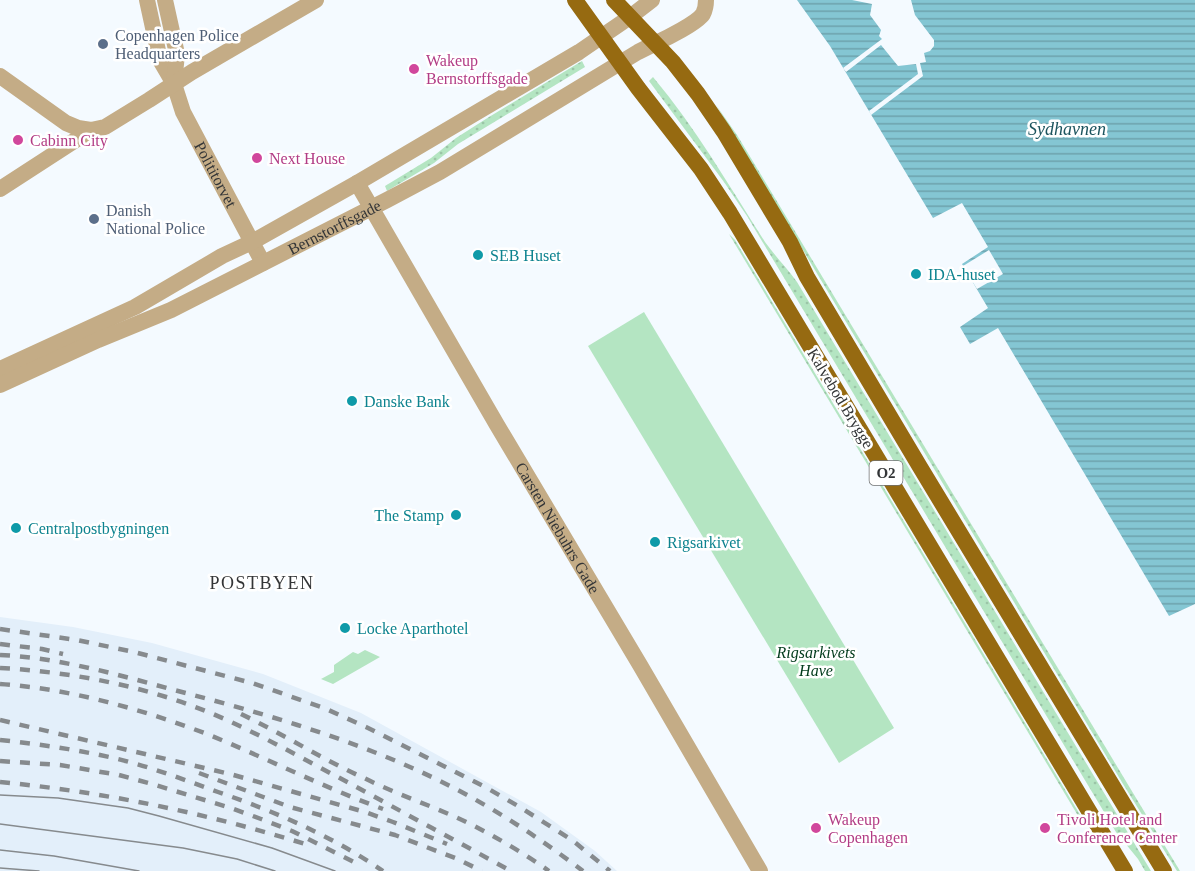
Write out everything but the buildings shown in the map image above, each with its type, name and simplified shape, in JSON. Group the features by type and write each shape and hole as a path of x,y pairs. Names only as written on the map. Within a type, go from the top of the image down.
{"main road":[{"name":"Kalvebod Brygge","path":"575,0 638,88 701,169 730,213 1125,871"},
{"name":"Kalvebod Brygge","path":"614,0 673,62 724,132 920,467 1164,871"}],"street":[{"path":"147,0 160,60 174,84"},
{"path":"165,0 177,54 174,84"},
{"path":"0,189 92,130 105,127 316,0"},
{"path":"630,17 652,0"},
{"path":"656,43 702,16 706,0"},
{"name":"Bernstorffsgade","path":"0,369 135,307 222,256 252,242 357,183 601,38 630,17"},
{"name":"Bernstorffsgade","path":"0,385 98,340 171,310 440,172 656,43"},
{"path":"0,76 66,123 92,130"},
{"name":"Polititorvet","path":"174,84 183,112 263,263"},
{"name":"Carsten Niebuhrs Gade","path":"357,183 760,871"}],"shaded area":[{"path":"0,617 73,627 152,643 263,674 361,713 541,812 595,851 617,871 0,871"}],"green space":[{"path":"582,61 585,67 458,144 434,163 387,191 385,186 431,158 456,138"},
{"path":"653,77 698,137 765,242 797,282 1151,871 1145,871 1116,832 747,216 649,81"},
{"path":"716,105 737,135 1180,871 1177,871 1123,784"},
{"path":"729,234 735,240 1082,818 1080,819"},
{"name":"Rigsarkivets Have","path":"644,312 894,728 839,763 588,346"},
{"path":"365,650 380,657 333,684 321,679 334,672 334,665 353,652 358,654"}],"water":[{"name":"Sydhavnen","path":"797,0 1195,0 1195,604 1169,616 998,328 970,344 960,327 988,308 962,264 988,247 962,203 933,218 830,46"}],"pier":[{"path":"852,0 911,0 915,15 934,40 934,46 930,51 924,53 926,62 920,63 923,76 871,115 869,111 918,74 916,64 898,66 881,45 846,72 843,68 882,39 879,36 881,30 870,15 872,4"},
{"path":"989,250 1003,274 977,289 963,266"}],"tram line":[{"path":"0,795 58,798 128,808 272,848 335,871"},
{"path":"0,824 183,848 237,859 275,871"},
{"path":"0,850 54,856 139,871"},
{"path":"0,868 39,871"}],"railway":[{"path":"0,629 77,640 134,652 252,683 324,708 487,788 572,840 610,871"},
{"path":"0,644 63,654"},
{"path":"0,655 68,663 112,673 245,709 345,741 409,767 478,801 549,846 583,871"},
{"path":"0,668 54,673 108,682 188,704 248,730 511,871"},
{"path":"0,684 79,695 157,716 207,734 383,809"},
{"path":"241,714 348,771 474,826 549,871"},
{"path":"0,720 230,774 365,812 447,844"},
{"path":"0,740 95,754 164,773 261,808 303,826 364,858 383,871"},
{"path":"0,761 60,765 119,775 152,784 231,808 292,831 360,865"},
{"path":"199,773 290,807 395,835 482,871"},
{"path":"0,782 39,786 154,805 305,844"}],"place":[{"name":"Copenhagen Police Headquarters","path":"103,44"},
{"name":"Wakeup Bernstorffsgade","path":"414,69"},
{"name":"Cabinn City","path":"18,140"},
{"name":"Next House","path":"257,158"},
{"name":"Danish National Police","path":"94,219"},
{"name":"SEB Huset","path":"478,255"},
{"name":"IDA-huset","path":"916,274"},
{"name":"Danske Bank","path":"352,401"},
{"name":"The Stamp","path":"456,515"},
{"name":"Centralpostbygningen","path":"16,528"},
{"name":"Rigsarkivet","path":"655,542"},
{"name":"Locke Aparthotel","path":"345,628"},
{"name":"Wakeup Copenhagen","path":"816,828"},
{"name":"Tivoli Hotel and Conference Center","path":"1045,828"}],"district":[{"name":"POSTBYEN","path":"262,583"}]}
